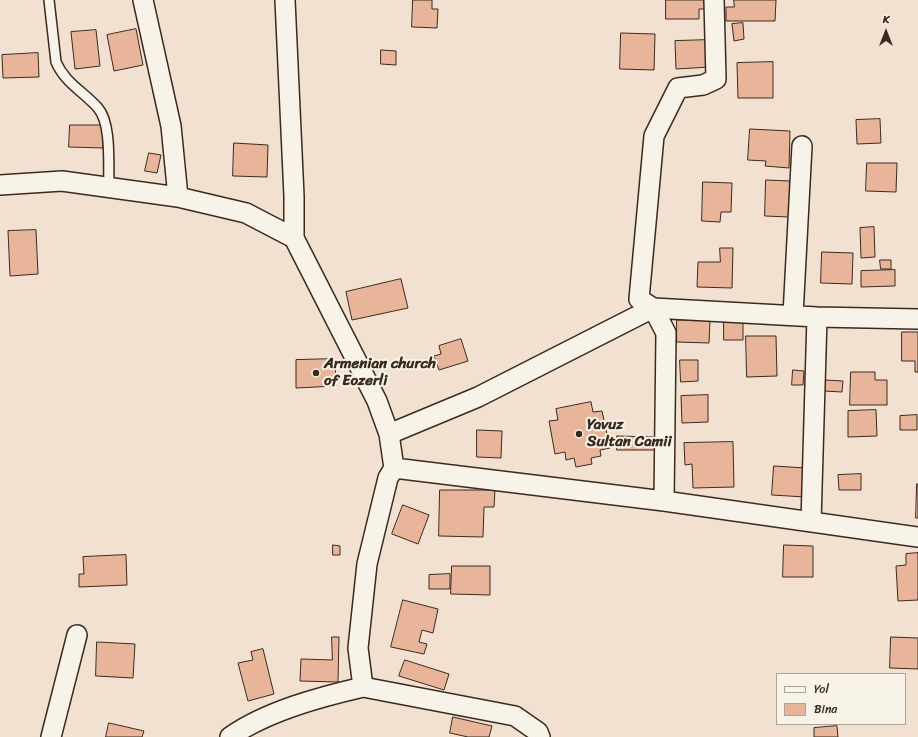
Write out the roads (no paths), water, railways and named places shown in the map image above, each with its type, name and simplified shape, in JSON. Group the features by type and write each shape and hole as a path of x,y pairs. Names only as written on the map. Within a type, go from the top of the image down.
{"street":[{"path":"143,0 171,126 178,197"},
{"path":"285,0 294,196 294,238 376,401 389,434 394,468 388,478 367,564 358,648 363,687"},
{"path":"664,501 666,333 653,308 639,299 654,136 678,88 703,85 716,79 714,0"},
{"path":"794,315 802,146"},
{"path":"0,184 62,181 178,197 246,213 294,238"},
{"path":"389,434 478,397 653,308 817,317 918,319"},
{"path":"811,522 817,317"},
{"path":"394,468 664,501 918,537"},
{"path":"51,737 77,635"},
{"path":"230,737 245,727 318,698 363,687 515,716 538,732 540,737"}],"lane":[{"path":"50,0 56,62 59,69 69,82 99,109 105,122 109,188"}],"place":[{"name":"Armenian church of Eozerli","path":"316,373"},
{"name":"Yavuz Sultan Camii","path":"579,434"}]}
